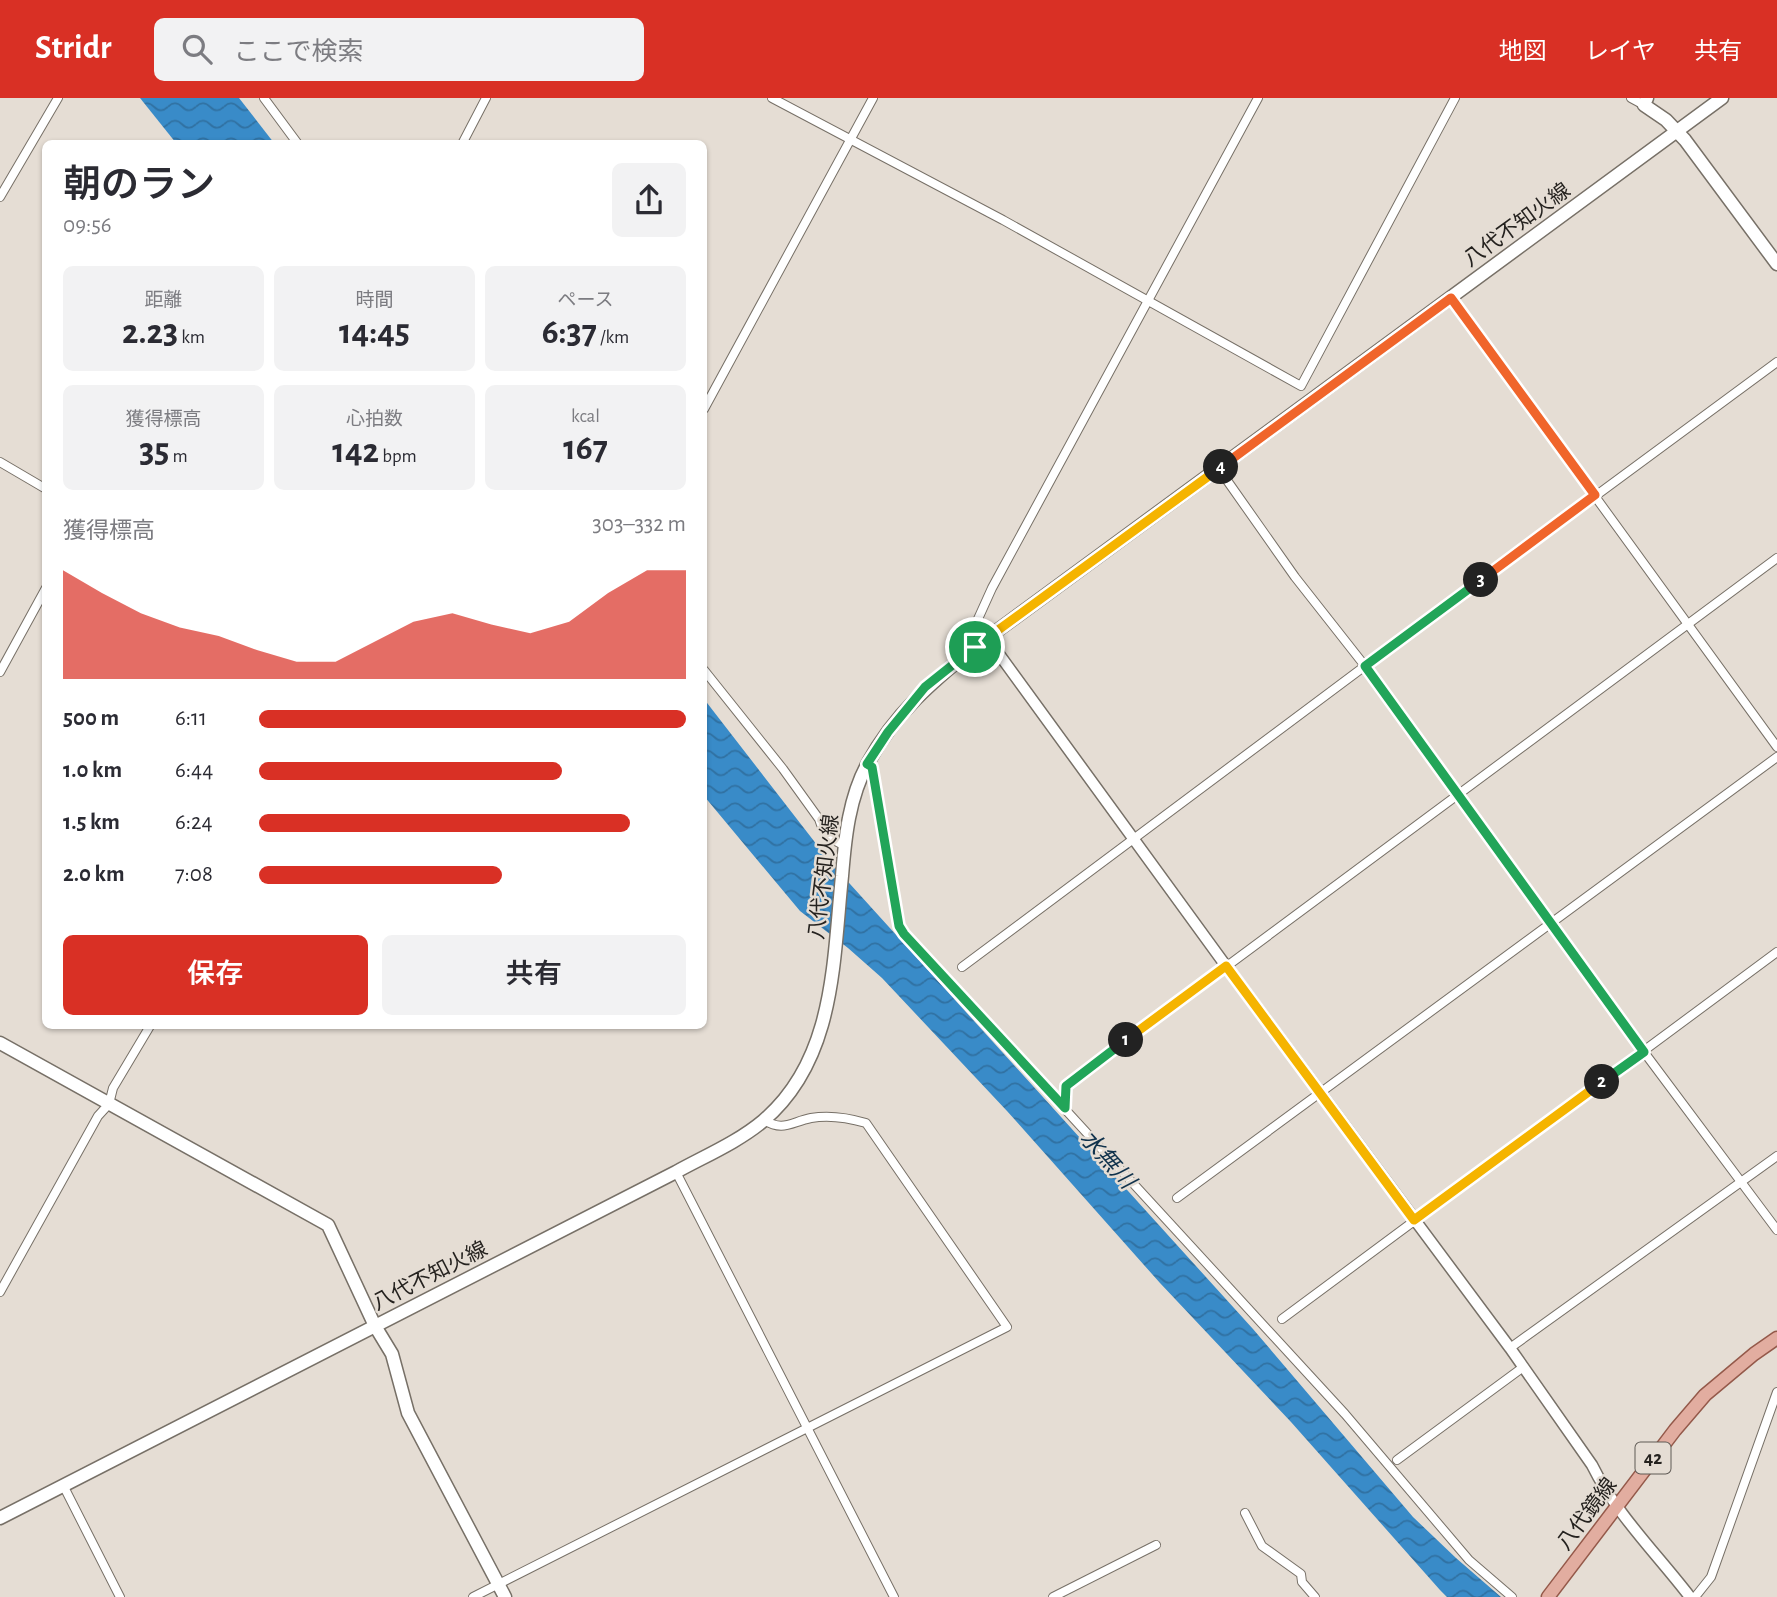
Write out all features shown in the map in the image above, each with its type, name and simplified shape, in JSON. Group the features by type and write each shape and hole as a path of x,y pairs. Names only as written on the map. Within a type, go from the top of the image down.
{"main road":[{"name":"八代不知火線","path":"0,1518 676,1172 745,1135 764,1120 802,1078 824,1023 850,811 867,764 888,732 925,687 975,647 1722,98"},
{"path":"1645,102 1678,131 1777,264"},
{"path":"0,1043 328,1225 375,1326 392,1354 408,1413 505,1597"},
{"name":"八代鏡線","path":"1548,1597 1675,1430 1705,1395 1777,1338"}],"street":[{"path":"0,198 58,98"},
{"path":"264,98 295,140"},
{"path":"464,140 486,98"},
{"path":"772,98 1003,220 1301,386 1455,98"},
{"path":"707,403 873,98"},
{"path":"975,647 973,630 992,588 1258,98"},
{"path":"1631,98 1645,102"},
{"path":"1451,298 1777,747"},
{"path":"962,967 1777,362"},
{"path":"0,463 42,487"},
{"path":"1219,469 1295,577 1365,666 1644,1052 1777,1230"},
{"path":"1065,1108 1068,1084 1777,558"},
{"path":"0,671 42,595"},
{"path":"988,639 1226,966 1510,1348 1592,1465 1601,1484 1629,1524 1693,1597 1711,1577 1777,1392"},
{"path":"707,674 783,769 819,819 822,829 844,849"},
{"path":"1177,1198 1777,757"},
{"path":"867,764 872,767 899,926 904,934 1345,1414 1469,1560 1512,1597"},
{"path":"1282,1319 1777,953"},
{"path":"0,1292 98,1116 109,1104 113,1088 148,1029"},
{"path":"473,1597 1007,1327 866,1123 813,1118 783,1127 773,1126 764,1120"},
{"path":"1510,1348 1777,1156"},
{"path":"676,1172 894,1597"},
{"path":"1397,1460 1522,1368"},
{"path":"63,1485 120,1597"},
{"path":"1245,1513 1262,1546 1301,1574 1302,1583 1315,1597"},
{"path":"1053,1597 1156,1545"}],"water":[{"path":"140,98 239,98 272,140 174,140"},
{"path":"707,703 831,863 1253,1329 1413,1517 1501,1597 1447,1597 1291,1422 1160,1283 1007,1111 882,978 800,911 707,800"}],"route":[{"path":"1451,298 1595,495 1365,666 1644,1052 1414,1220 1226,966 1068,1084 1065,1108 899,926 872,767 867,764 888,732 925,687 975,647 1451,298"}],"water label":[{"name":"水無川","path":"1107,1160"}]}
